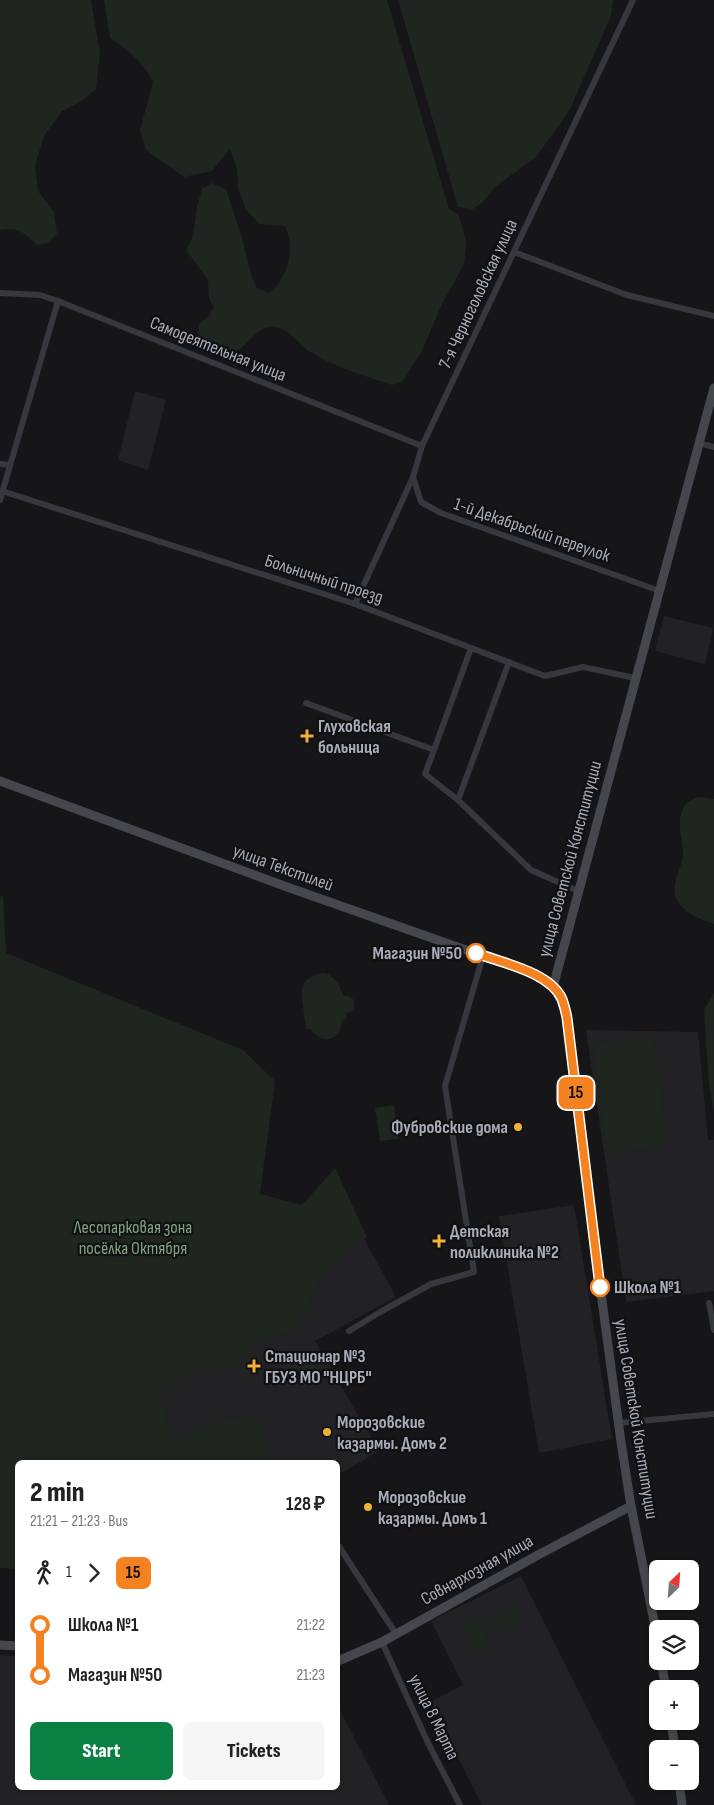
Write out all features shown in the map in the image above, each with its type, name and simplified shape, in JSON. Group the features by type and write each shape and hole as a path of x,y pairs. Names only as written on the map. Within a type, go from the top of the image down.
{"street":[{"name":"7-я Черноголовская улица","path":"355,604 413,478 422,446 633,0"},
{"path":"514,252 627,295 714,316"},
{"name":"Самодеятельная улица","path":"0,293 40,295 58,301 422,446"},
{"path":"0,500 58,301"},
{"name":"улица Советской Конституции","path":"654,1620 631,1506 618,1423 567,1018 562,998 553,987 714,388"},
{"path":"699,443 714,447"},
{"path":"0,464 10,465"},
{"name":"1-й Декабрьский переулок","path":"413,478 421,502 441,513 660,591"},
{"name":"Больничный проезд","path":"2,491 355,604 545,676 583,667 635,678"},
{"path":"472,648 425,774 458,800 531,870 578,891"},
{"path":"458,800 509,662"},
{"path":"306,703 434,750"},
{"name":"улица Текстилей","path":"0,781 287,887 530,973 553,987"},
{"path":"349,1331 431,1284 474,1272 445,1086 483,956"},
{"path":"709,1303 714,1330"},
{"path":"618,1423 714,1414"},
{"name":"Совнархозная улица","path":"340,1660 382,1642 538,1555 631,1506"},
{"path":"340,1547 396,1634"},
{"name":"улица 8 Марта","path":"382,1642 428,1742 460,1805"},
{"path":"0,1645 15,1646"},
{"path":"680,1790 682,1805"}],"shaded area":[{"path":"135,391 166,400 148,470 118,460"},
{"path":"664,616 713,628 705,664 655,651"},
{"path":"586,1030 698,1032 708,1140 714,1140 714,1291 626,1302"},
{"path":"574,1205 612,1439 539,1453 499,1216"},
{"name":"Стационар №3 ГБУЗ МО \"НЦРБ\"","path":"348,1209 396,1297 315,1341 379,1451 340,1474 340,1460 224,1460 171,1451 136,1390"},
{"path":"521,1576 636,1805 482,1805 430,1702 463,1685 431,1621"},
{"path":"0,1655 15,1656 15,1790 340,1790 340,1710 389,1805 0,1805"}],"green space":[{"path":"0,0 91,0 100,53 96,89 83,100 62,111 44,136 35,165 38,191 54,212 57,234 48,243 37,245 17,230 0,230"},
{"path":"104,0 387,0 449,209 458,215 466,243 464,264 441,306 422,351 403,381 392,385 340,367 310,352 288,332 279,328 270,327 263,329 242,347 230,354 216,352 203,344 199,335 199,324 209,316 214,307 209,299 208,280 186,250 193,236 197,206 202,189 212,183 226,189 242,238 251,275 257,288 269,293 284,275 290,254 288,232 285,226 259,224 246,209 238,189 237,169 230,149 212,171 184,177 146,150 140,130 153,82 145,68 135,57 110,38"},
{"path":"398,0 613,0 611,16 571,107 557,128 536,157 495,187 482,203 473,209 458,207"},
{"path":"699,797 714,799 714,924 687,912 679,903 675,893 683,853 680,816 687,803"},
{"name":"Лесопарковая зона посёлка Октября","path":"0,896 3,897 6,953 243,1050 275,1081 260,1194 302,1205 335,1168 367,1237 349,1247 320,1275 297,1330 262,1340 223,1370 196,1367 160,1397 172,1439 217,1421 250,1417 277,1460 15,1460 15,1569 0,1568"},
{"path":"323,973 331,976 339,985 344,996 349,996 355,1003 352,1011 346,1013 347,1019 342,1020 338,1033 330,1039 320,1038 311,1029 306,1029 302,998 302,990 306,980"},
{"path":"714,993 714,1111 709,1084 704,1010"},
{"path":"653,1036 667,1145 607,1153 593,1044"},
{"path":"394,1105 399,1139 380,1141 375,1108"},
{"path":"516,1606 524,1622 498,1636 489,1619"},
{"path":"477,1618 491,1645 477,1652 463,1625"}],"bus line":[{"name":"15","path":"476,953 539,977 553,987 562,998 567,1018 600,1287"}],"place":[{"name":"Глуховская больница","path":"307,736"},
{"name":"Магазин №50","path":"476,953"},
{"name":"Фубровские дома","path":"518,1127"},
{"name":"Детская поликлиника №2","path":"439,1241"},
{"name":"Школа №1","path":"600,1287"},
{"name":"Стационар №3 ГБУЗ МО \"НЦРБ\"","path":"254,1366"},
{"name":"Морозовские казармы. Домъ 2","path":"327,1432"},
{"name":"Морозовские казармы. Домъ 1","path":"368,1507"}]}
